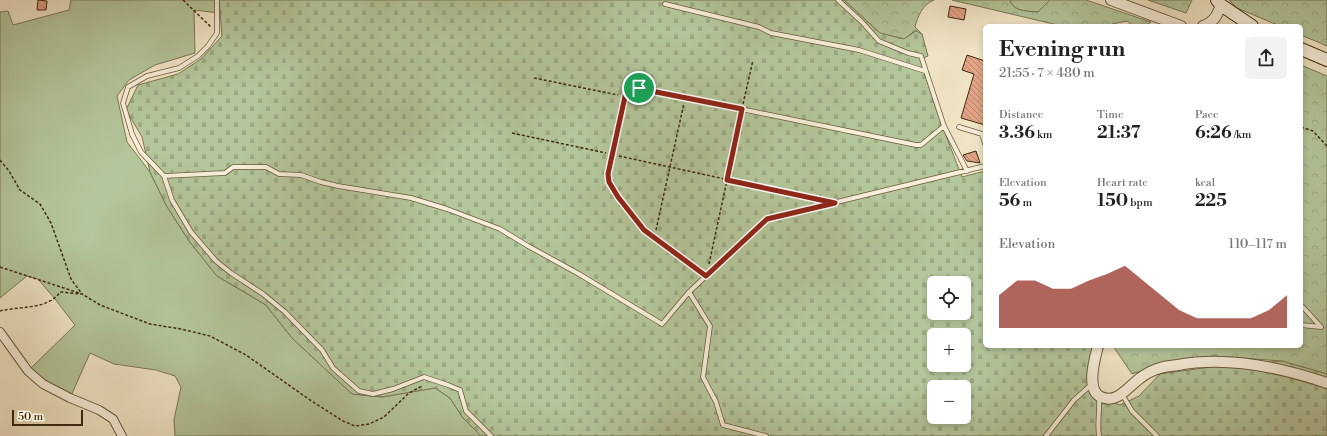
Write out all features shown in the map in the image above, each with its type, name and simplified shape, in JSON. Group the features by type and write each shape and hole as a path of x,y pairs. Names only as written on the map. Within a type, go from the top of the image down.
{"main road":[{"path":"1219,3 1249,24"},
{"path":"1303,50 1327,60"}],"street":[{"path":"1111,0 1176,24"},
{"path":"1209,24 1218,14 1219,3"},
{"path":"0,332 28,371 43,384 70,398 99,410 113,419 122,436"},
{"path":"1098,348 1092,383 1099,396 1108,400 1122,394 1140,378 1160,368 1194,362 1227,362 1277,368 1327,383"}],"lane":[{"path":"217,0 217,33 198,56 179,68 146,76 128,88 123,103 132,134 141,152 164,176 172,200 191,232 221,265 263,294 285,312 322,350 334,368 359,390 373,394 393,389 424,377 460,390 466,411 491,436"},
{"path":"838,0 862,22 879,41 908,53 921,56 944,126 967,171"},
{"path":"665,4 759,27 771,33 859,50 925,71"},
{"path":"706,276 644,230 618,197 609,182 608,174 627,89 631,87 916,145 921,145 944,126"},
{"path":"959,127 982,134 983,137"},
{"path":"164,176 225,173 233,167 266,167 279,174 301,175 332,185 411,198 447,208 500,229 662,324 689,292 767,219 983,167"},
{"path":"689,292 710,326 703,377 716,402 723,425 766,436"},
{"path":"1303,307 1321,327 1303,325"},
{"path":"1046,436 1074,400 1092,383"},
{"path":"1122,394 1132,411 1157,436"},
{"path":"1099,396 1099,436"}],"path":[{"path":"183,0 217,33"},
{"path":"706,276 753,60"},
{"path":"534,78 625,96"},
{"path":"654,238 686,98"},
{"path":"1303,128 1313,131 1327,146"},
{"path":"512,133 835,203"},
{"path":"0,160 9,171 20,190 40,204 51,223 71,279 82,294"},
{"path":"0,267 82,294 100,305 150,324 210,336 246,354 343,421 355,426 369,424 384,417 409,393 432,380"},
{"path":"0,312 43,304 55,299 60,292 82,294"}],"green space":[{"path":"71,0 219,0 219,13 194,10 195,53 155,65 129,80 117,96 127,142 150,172 166,205 189,241 217,276 266,305 292,338 352,394 382,397 435,388 450,398 463,418 481,436 175,436 174,420 181,387 175,376 156,370 114,364 90,353 70,398 28,371 75,325 38,279 27,276 0,298 0,12 8,11 13,25 69,10"},
{"path":"219,0 844,0 880,33 904,39 916,31 922,34 928,56 921,59 925,74 962,177 983,172 983,348 1095,348 1095,396 1120,405 1139,396 1160,374 1218,366 1282,361 1327,374 1327,436 481,436 463,418 450,398 435,388 382,397 352,394 292,338 266,305 217,276 189,241 166,205 150,172 142,137 126,110 138,85 178,74 201,59 222,36"},
{"path":"844,0 934,0 926,5 921,11 915,27 922,34 915,31 904,39 880,33"},
{"path":"952,0 1010,0 1014,7 1018,9 1038,12 1050,0 1086,0 1151,22 1148,24 1131,24 1127,21 1112,24 1054,24"},
{"path":"1010,0 1050,0 1038,12 1018,9 1014,7"},
{"path":"1148,0 1192,0 1186,13"},
{"path":"1229,0 1327,0 1327,46 1303,36 1303,24 1275,24 1237,8"},
{"path":"1303,66 1327,76 1327,374 1282,361 1213,356 1162,364 1132,374 1114,348 1303,348"}],"building":[{"path":"38,0 47,1 46,10 37,10"},
{"path":"950,6 966,9 964,20 948,17"},
{"path":"967,55 983,60 983,124 961,118 974,74 962,70"},
{"path":"976,151 980,163 967,161 963,155"}],"route":[{"path":"631,87 639,88 742,109 727,180 835,203 767,219 706,276 644,230 618,197 609,182 608,174 626,92 627,89 631,87"}]}
